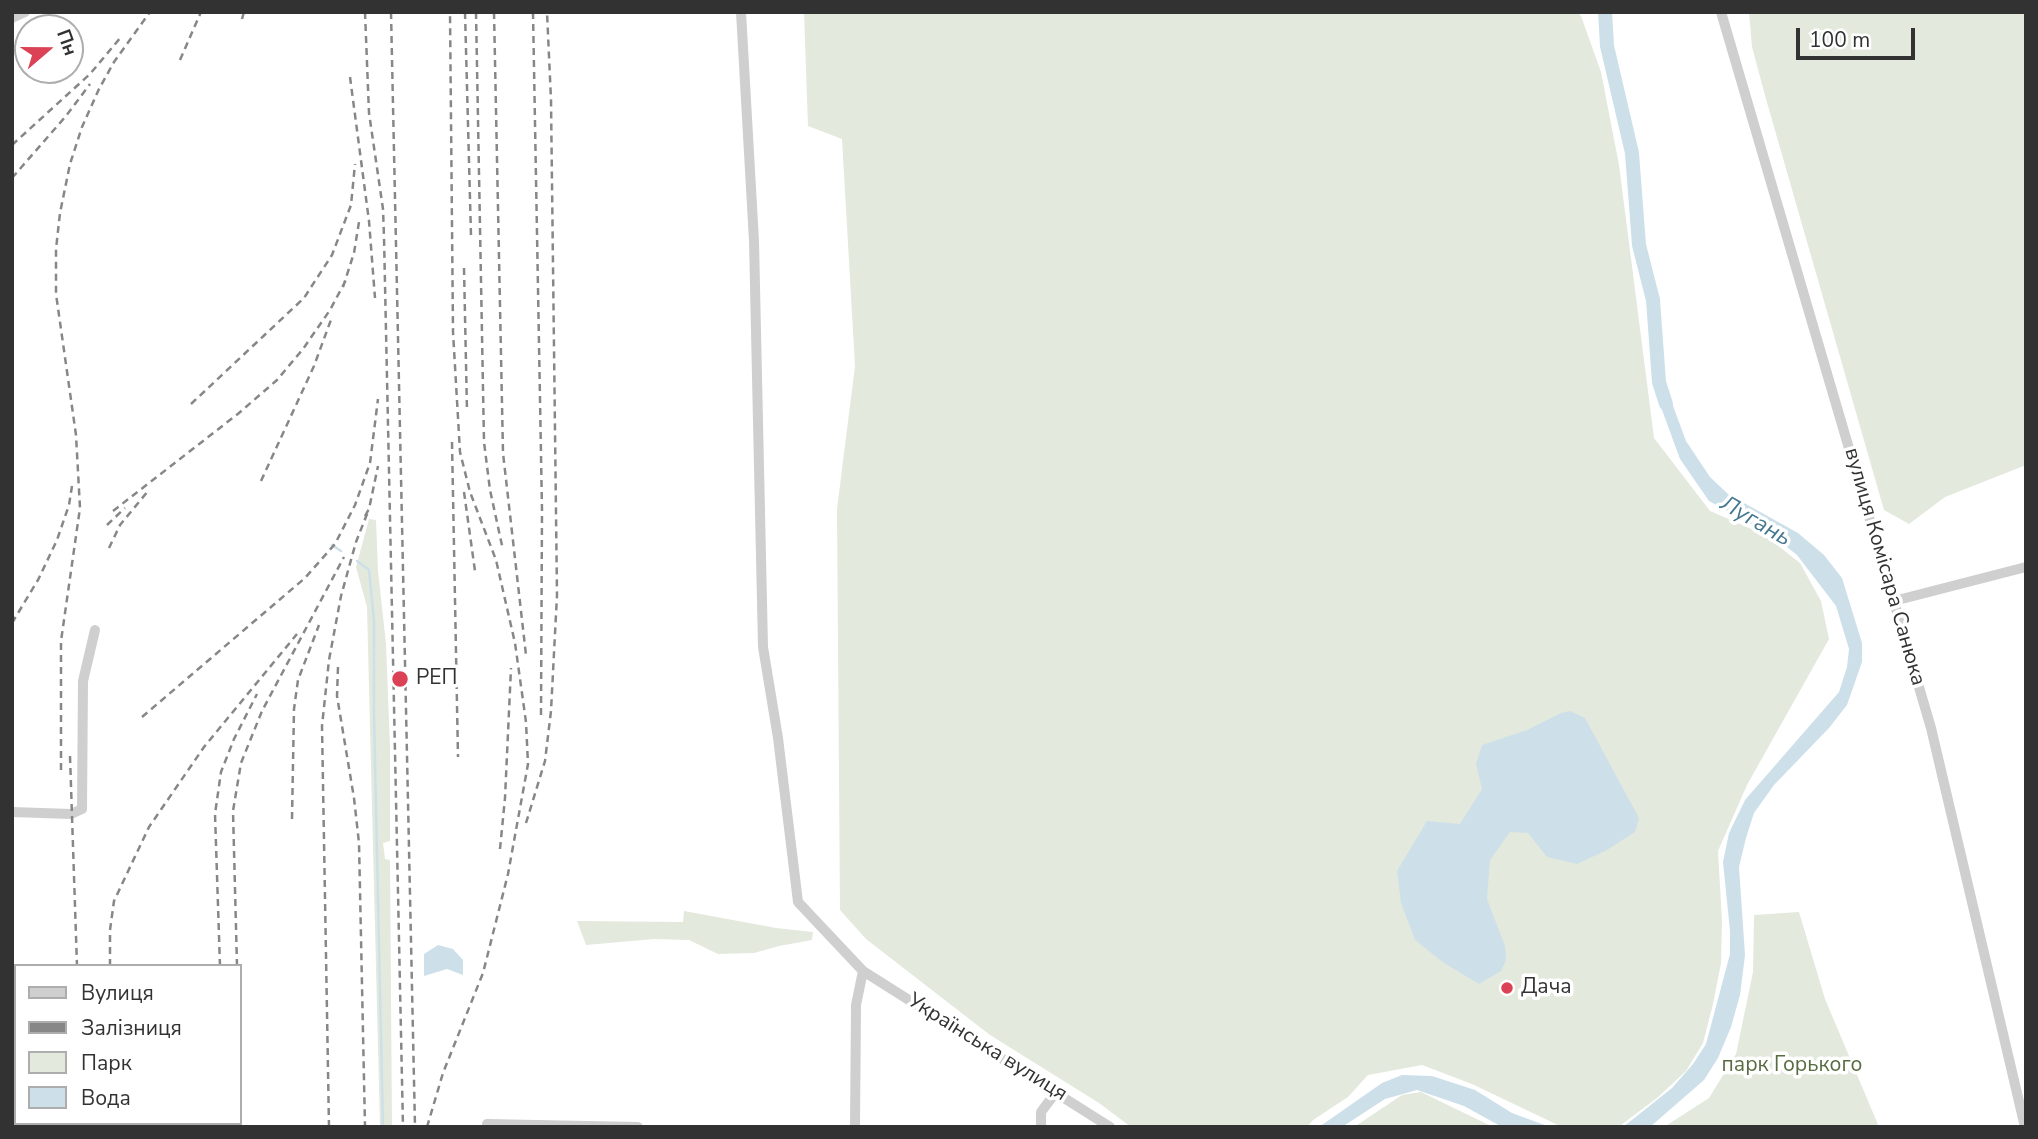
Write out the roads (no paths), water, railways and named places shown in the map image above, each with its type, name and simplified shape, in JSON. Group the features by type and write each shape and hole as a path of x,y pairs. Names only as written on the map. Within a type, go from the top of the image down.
{"street":[{"path":"12,18 25,12"},
{"name":"Українська вулиця","path":"741,12 754,241 763,647 778,738 798,902 863,971 1110,1127"},
{"name":"вулиця Комісара Санюка","path":"1720,12 1931,728 2025,1127"},
{"path":"1894,601 2026,567"},
{"path":"12,812 71,814 82,808 83,681 95,630"},
{"path":"855,1127 856,1005 863,971"},
{"path":"1041,1127 1041,1112 1056,1092"},
{"path":"487,1126 638,1127"}],"water":[{"path":"1665,384 1686,441 1710,477 1728,494 1798,533 1824,555 1842,578 1862,643 1862,662 1847,705 1829,728 1774,785 1754,813 1739,867 1745,955 1740,995 1718,1058 1704,1080 1650,1127 1623,1127 1672,1088 1706,1044 1730,954 1723,862 1729,833 1745,800 1839,692 1847,667 1849,649 1836,606 1797,555 1773,536 1709,501 1680,459 1654,388"},
{"path":"1570,711 1585,718 1639,818 1635,832 1607,850 1577,864 1547,857 1528,833 1510,832 1490,860 1487,899 1505,946 1506,960 1501,971 1479,984 1444,963 1415,940 1401,903 1397,871 1427,821 1460,824 1482,789 1476,764 1482,745 1527,730"},
{"path":"438,945 453,949 463,960 463,975 447,969 424,976 424,954"},
{"path":"1402,1075 1432,1076 1475,1090 1512,1113 1550,1127 1502,1127 1464,1106 1417,1090 1385,1099 1342,1127 1319,1127 1382,1083"}],"waterway":[{"name":"Лугань","path":"1605,12 1607,46 1632,153 1639,245 1653,300 1659,382 1666,404"},
{"path":"332,545 341,551"},
{"path":"357,561 369,570 374,621 383,1127"}],"railway":[{"path":"61,770 61,641 80,508 76,435 56,294 56,249 60,213 70,164 82,127 99,89 114,62 150,12"},
{"path":"180,60 201,12"},
{"path":"242,19 244,12"},
{"path":"365,12 369,113 383,209 384,237 403,1127"},
{"path":"391,12 415,1127"},
{"path":"427,1127 443,1073 483,973 508,874 528,764 526,722 515,643 496,560 470,492 460,452 453,332 450,12"},
{"path":"465,12 471,236"},
{"path":"476,12 484,442 490,490 503,550"},
{"path":"494,12 503,453 526,655"},
{"path":"533,12 542,510 541,715"},
{"path":"526,823 545,761 551,711 557,595 551,100 547,12"},
{"path":"12,145 90,74 121,37"},
{"path":"350,77 369,221 375,298"},
{"path":"12,178 90,84"},
{"path":"191,404 304,298 332,255 351,205 355,164"},
{"path":"343,287 354,253 359,222"},
{"path":"464,268 467,411"},
{"path":"113,511 277,380 330,310 346,280"},
{"path":"261,481 314,366 332,317"},
{"path":"142,717 305,578 335,544 355,505 370,463 378,399"},
{"path":"452,442 458,757"},
{"path":"365,516 369,509 378,466"},
{"path":"12,623 38,580 57,540 69,505 72,486"},
{"path":"109,548 120,525 148,491"},
{"path":"464,492 475,571"},
{"path":"107,525 125,508"},
{"path":"329,1127 322,726 329,660 341,596 356,542 369,509"},
{"path":"237,964 233,811 241,763 262,711 344,557"},
{"path":"292,819 294,709 298,680 319,625"},
{"path":"110,964 110,930 114,901 149,827 204,747 297,634"},
{"path":"338,667 337,696 359,843 365,1127"},
{"path":"500,849 511,668"},
{"path":"220,964 215,814 221,772 257,694"},
{"path":"70,756 77,964"}],"place":[{"name":"РЕП","path":"400,679"},
{"name":"Дача","path":"1507,988"}],"park label":[{"name":"парк Горького","path":"1792,1066"}]}
